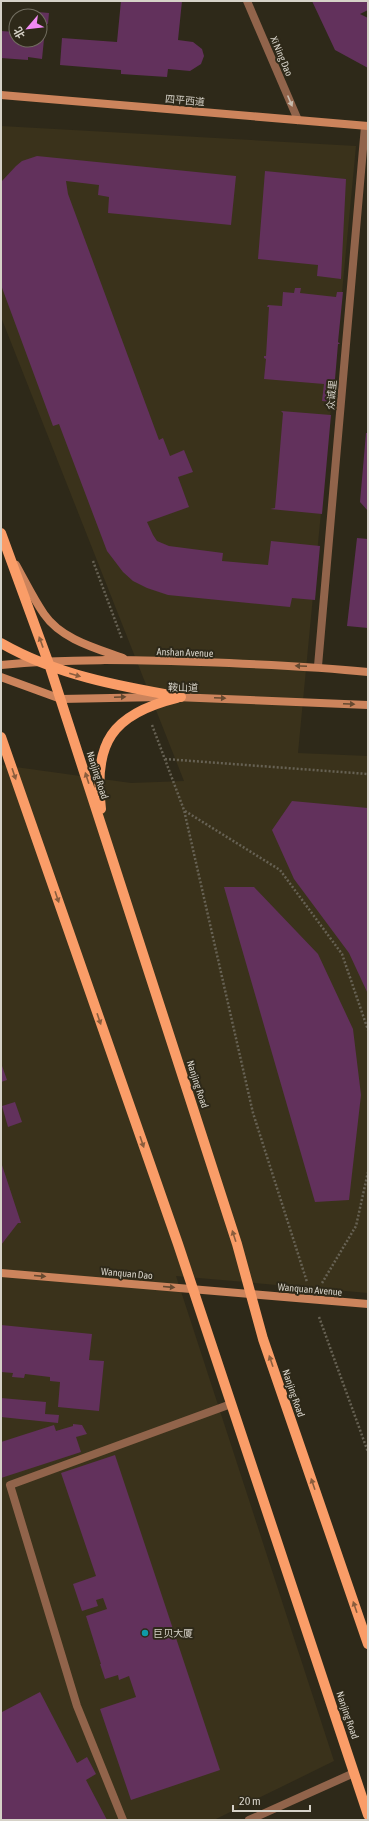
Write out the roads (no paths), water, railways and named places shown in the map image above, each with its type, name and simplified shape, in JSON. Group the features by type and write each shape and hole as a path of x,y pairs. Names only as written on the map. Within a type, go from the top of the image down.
{"main road":[{"name":"四平西道","path":"1,95 367,126"},
{"name":"Nanjing Road","path":"1,533 61,699 237,1244 263,1339 368,1644"},
{"path":"5,544 44,615 60,630 78,641 130,660"},
{"path":"1,643 35,661 49,664 107,684 180,697"},
{"name":"Anshan Avenue","path":"49,664 130,660 318,666 368,672"},
{"path":"1,664 35,661"},
{"name":"鞍山道","path":"1,677 61,699 180,697 368,705"},
{"path":"103,829 100,807 100,771 107,739 118,726 145,708 160,702 180,697"},
{"name":"Nanjing Road","path":"1,737 192,1289 368,1815"},
{"name":"Wanquan Dao","path":"1,1273 250,1294"},
{"name":"Wanquan Avenue","path":"250,1294 368,1304"}],"street":[{"name":"Xi Ning Dao","path":"247,1 298,120"},
{"name":"众诚里","path":"318,666 367,126"},
{"path":"123,1820 77,1706 10,1485 231,1404"},
{"path":"249,1820 354,1773"}],"place":[{"name":"巨贝大厦","path":"145,1633"}]}
